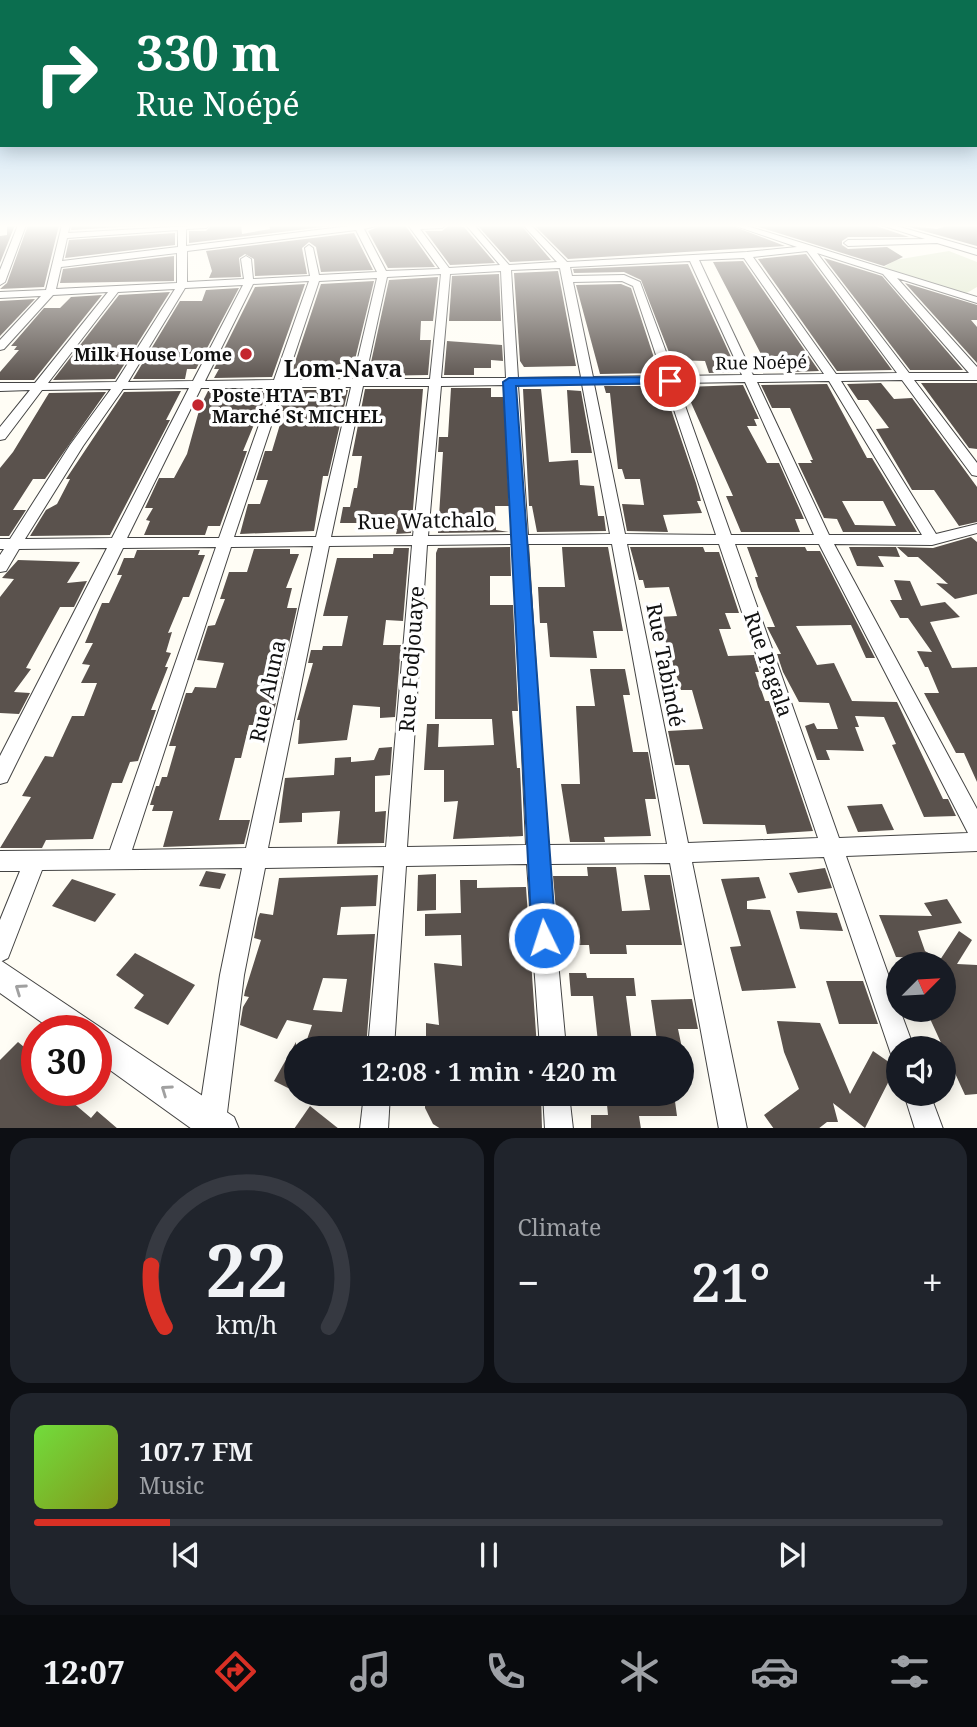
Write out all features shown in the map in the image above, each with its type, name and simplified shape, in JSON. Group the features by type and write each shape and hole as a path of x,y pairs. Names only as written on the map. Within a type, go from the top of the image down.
{"street":[{"path":"0,347 50,292 53,278"},
{"path":"0,567 8,544 120,385 182,285 182,278"},
{"path":"0,776 198,385 249,282 248,278"},
{"path":"0,295 307,278"},
{"path":"118,859 315,278"},
{"name":"Rue Aluna","path":"217,1125 232,975 295,661 356,383 382,278"},
{"name":"Rue Fodjouaye","path":"382,1036 398,858 420,541 445,278"},
{"path":"506,278 509,382 539,833 537,855 552,1036"},
{"name":"Rue Tabindé","path":"567,278 733,1128"},
{"name":"Rue Pagala","path":"621,278 634,281 897,1036"},
{"path":"703,278 823,538 977,829"},
{"path":"763,278 833,378 932,540"},
{"path":"831,278 977,472"},
{"path":"892,278 977,375"},
{"path":"907,278 972,298 977,306"},
{"path":"0,436 116,289"},
{"name":"Rue Noépé","path":"0,387 670,381 977,375"},
{"name":"Rue Watchalo","path":"8,544 519,539 932,540 977,528"},
{"path":"0,861 34,863 118,859 256,860 680,853 977,842"},
{"path":"0,950 34,863"},
{"path":"0,975 58,1015"},
{"path":"112,1052 217,1125"},
{"path":"374,1128 376,1106"},
{"path":"557,1106 559,1128"},
{"path":"921,1106 929,1128"}],"green space":[{"path":"913,278 977,278 977,287 965,294"}],"building":[{"path":"9,278 46,278 44,287 0,289"},
{"path":"61,278 174,278 174,281 60,283"},
{"path":"438,278 433,321 421,321 420,340 431,340 428,375 368,376 389,280"},
{"path":"452,278 499,278 501,321 449,321"},
{"path":"514,278 559,278 576,366 524,367 520,361"},
{"path":"636,278 694,278 738,372 709,373 705,361 672,360 641,280"},
{"path":"721,278 754,278 819,371 792,372 781,356 762,356"},
{"path":"771,278 824,278 892,370 837,371"},
{"path":"839,278 883,278 963,370 910,370"},
{"path":"374,281 351,376 341,377 345,363 315,369 313,377 290,377 321,284"},
{"path":"905,283 977,305 977,320 971,320 977,327 977,363"},
{"path":"305,284 272,377 214,378 219,369 214,369 255,287"},
{"path":"621,284 631,288 659,373 600,374 576,285"},
{"path":"239,288 196,369 187,369 185,379 133,379 180,301 202,301 206,290"},
{"path":"170,292 115,379 53,380 119,295"},
{"path":"102,295 34,380 0,380 0,372 19,350 14,350 17,346 11,346 44,308 60,308 71,297"},
{"path":"35,299 0,336 0,301"},
{"path":"447,341 502,345 503,361 491,360 491,368 474,368 474,375 444,375"},
{"path":"881,383 894,399 912,398 977,487 977,522 959,526 934,490 912,490 876,429 889,428 868,400 858,400 847,384"},
{"path":"921,383 977,383 977,449 969,448"},
{"path":"827,384 867,458 872,458 917,532 843,532 837,519 824,518 798,463 812,463 810,460 813,460 790,408 772,408 761,385","holes":["842,501 883,501 896,526 855,525"]},
{"path":"743,385 759,419 754,419 757,426 747,426 767,463 779,463 804,519 795,519 800,532 741,532 726,496 733,496 684,387"},
{"path":"604,386 663,386 696,483 701,501 697,501 702,513 663,515 668,532 627,531 622,504 644,505 640,479 625,479 622,469 618,469 610,393 606,393"},
{"path":"451,388 491,388 491,397 504,397 509,506 495,506 496,530 509,532 438,533 443,452 438,452 439,437 448,437"},
{"path":"365,389 423,389 411,533 396,534 397,530 358,528 359,523 340,523 343,507 350,507 354,488 357,488 362,456 352,456"},
{"path":"523,389 541,389 549,462 578,460 580,485 594,486 598,516 604,516 606,531 537,532 532,506 529,506"},
{"path":"286,390 348,390 328,476 323,476 314,531 240,534 248,504 260,504 268,480 256,480 265,451 272,451 284,411 279,411"},
{"path":"567,390 581,391 592,453 571,453"},
{"path":"181,391 166,420 170,420 110,535 30,536 46,510 57,504 70,479 66,479 124,392"},
{"path":"208,391 268,391 243,451 247,451 220,526 208,526 205,535 144,535 150,521 146,520 153,508 145,508 159,478 174,478 187,454 200,407"},
{"path":"106,392 45,479 33,479 13,510 26,510 9,536 0,536 0,468 13,452 49,393"},
{"path":"971,537 977,542 977,594 955,599 936,583 948,584 918,557 908,557 897,547 933,548"},
{"path":"510,547 511,576 490,576 490,605 513,605 518,711 512,711 517,768 520,768 523,836 453,839 458,801 444,802 444,770 424,770 427,724 439,724 438,747 494,745 492,719 435,719 436,553 438,548"},
{"path":"562,547 608,547 623,631 593,631 597,658 550,657 547,623 540,623 538,587 565,587"},
{"path":"630,547 703,547 705,552 719,552 739,613 725,613 731,629 719,629 728,656 754,655 759,672 755,672 765,701 769,701 813,831 767,834 765,825 703,824 689,765 675,765 668,731 703,729 692,690 681,690 658,617 677,616 669,587 645,588 643,580 639,580"},
{"path":"747,547 805,547 807,551 820,551 875,658 866,658 851,625 796,626 817,665 834,663 852,701 897,702 943,799 948,799 956,816 924,817 892,745 896,744 884,717 855,716 859,727 855,727 864,751 826,750 830,760 817,760 805,726 814,723 817,729 838,729 829,703 799,702 783,672 777,654 781,654 767,627 775,627 758,587 755,577 758,577"},
{"path":"849,547 896,547 900,557 878,556 884,567 857,566"},
{"path":"394,548 409,548 403,621 386,620 383,645 401,645 395,717 380,718 380,707 353,705 347,740 298,744 300,720 297,720 313,663 308,663 311,650 322,650 323,646 342,646 348,616 323,616 337,558 373,558 373,554 393,554"},
{"path":"254,549 290,549 290,554 299,554 286,588 292,588 287,608 297,608 271,725 249,725 241,758 235,758 219,820 250,820 244,844 163,847 173,811 152,811 154,805 150,805 156,786 159,786 162,777 167,777 176,746 169,746 186,693 192,693 195,687 216,688 224,663 197,660 208,626 215,625 225,599 220,599 229,572 247,572"},
{"path":"137,550 200,550 198,555 205,555 189,597 183,597 168,633 172,632 166,652 171,653 165,667 168,667 151,710 156,710 138,761 130,762 122,783 112,783 93,839 46,840 42,848 0,848 31,797 22,796 45,756 53,757 72,716 84,716 97,683 81,683 90,665 82,664 93,643 85,643 102,603 109,603 122,575 117,575 124,558 134,558"},
{"path":"18,560 80,562 67,583 87,581 74,607 60,607 26,668 31,669 14,692 30,693 19,714 0,713 0,597 14,579 2,578"},
{"path":"894,580 910,581 921,606 945,602 960,617 930,622 952,668 977,667 977,782 964,753 956,753 924,693 939,693 928,667 925,667 917,651 932,652 908,618 900,618 890,600 902,600"},
{"path":"590,669 625,669 630,695 623,695 633,752 648,752 656,799 645,799 651,836 604,837 605,842 570,842 561,784 580,784 576,706 595,706"},
{"path":"392,747 390,775 375,776 375,812 386,811 384,843 337,844 340,811 302,813 302,822 279,823 285,778 334,775 335,758 351,757 351,762 374,760 379,748"},
{"path":"882,804 894,830 858,832 847,806"},
{"path":"587,867 616,867 622,911 650,910 644,875 670,875 682,945 626,945 627,954 590,954 589,945 559,945 553,876 588,876"},
{"path":"825,868 832,888 798,893 789,873"},
{"path":"206,871 226,874 220,889 199,886"},
{"path":"436,874 436,910 417,911 418,875"},
{"path":"378,875 376,906 341,907 337,935 375,934 367,1036 308,1036 312,1025 287,1020 277,1039 240,1025 243,1007 249,997 244,996 245,991 261,940 254,938 258,918 260,913 273,915 279,878","holes":["323,978 347,979 342,1012 313,1010"]},
{"path":"759,877 766,898 747,901 747,909 770,910 796,988 742,991 730,947 741,946 721,879"},
{"path":"72,879 116,894 95,922 52,906"},
{"path":"460,880 477,880 477,888 526,887 536,1036 426,1036 426,1023 439,1025 434,963 462,966 461,935 425,936 425,914 461,913"},
{"path":"947,899 962,923 918,931 927,952 894,952 879,915 932,916 924,903"},
{"path":"796,911 837,913 843,931 800,929"},
{"path":"959,931 972,940 957,964 977,965 977,1094 965,1095 956,1075 956,1036 938,1036 932,1022 956,1022 956,952 945,952"},
{"path":"135,953 195,985 168,1025 134,1008 144,995 116,975"},
{"path":"569,973 586,973 587,978 634,978 636,996 626,996 631,1036 597,1036 593,996 571,996"},
{"path":"826,981 863,981 878,1024 839,1024"},
{"path":"692,999 698,1029 678,1029 679,1036 656,1036 651,1000"},
{"path":"777,1021 820,1023 850,1094 873,1051 886,1060 886,1087 865,1128 833,1103 838,1122 827,1122 819,1128 773,1128 764,1115 799,1089 784,1052"},
{"path":"18,1042 21,1044 21,1106 77,1106 91,1118 97,1111 117,1128 0,1128 0,1060"},
{"path":"284,1063 284,1086 274,1081"},
{"path":"310,1106 338,1128 295,1128"},
{"path":"425,1106 541,1106 542,1128 439,1128 433,1124"},
{"path":"607,1106 676,1106 677,1116 639,1116 641,1128 591,1128 591,1115 608,1115"}],"place":[{"name":"Milk House Lome","path":"246,354"},
{"name":"Poste HTA - BT Marché St MICHEL","path":"198,405"}],"district":[{"name":"Lom-Nava","path":"343,368"}],"route":[{"path":"544,938 509,382 670,381"}]}
